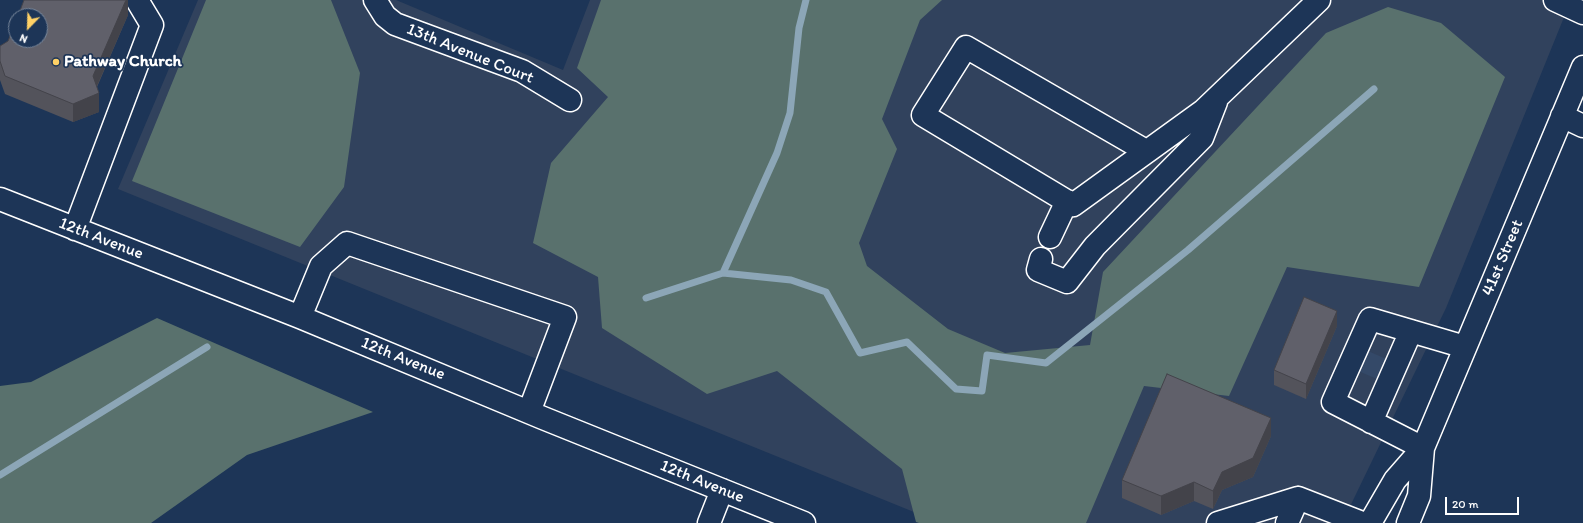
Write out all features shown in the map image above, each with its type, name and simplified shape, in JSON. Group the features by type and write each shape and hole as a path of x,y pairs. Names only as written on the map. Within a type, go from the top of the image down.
{"street":[{"path":"75,229 152,25 137,0"},
{"path":"1146,151 966,47 923,114 1073,205 1203,111 1319,0"},
{"path":"1555,0 1583,13"},
{"name":"13th Avenue Court","path":"375,1 385,16 395,24 522,71 570,100"},
{"name":"41st Street","path":"1370,523 1395,480 1422,448 1583,67"},
{"path":"1041,259 1038,270 1067,282 1095,246 1202,138 1218,97"},
{"path":"1562,116 1583,126"},
{"name":"12th Avenue","path":"0,199 300,317 529,412 804,523"},
{"path":"1050,236 1067,201"},
{"path":"300,317 321,266 347,243 565,317 529,412"},
{"path":"1422,448 1333,402 1358,358 1370,319 1465,347"},
{"path":"1371,422 1390,372 1411,331"},
{"name":"41st Street","path":"1408,523 1419,496 1422,448"},
{"path":"709,523 722,490"},
{"path":"1218,523 1298,498 1362,523"},
{"path":"1287,523 1298,498"}],"shaded area":[{"path":"198,0 396,0 563,70 590,0 1571,0 1446,308 1342,523 941,523 118,189"}],"green space":[{"path":"206,0 331,0 360,73 344,187 300,247 132,181"},
{"path":"601,0 942,0 920,20 882,119 897,149 859,243 867,266 948,329 1005,353 1090,345 1103,272 1326,33 1388,7 1441,23 1505,77 1419,287 1287,267 1229,396 1144,386 1086,523 919,523 916,522 902,469 777,371 707,394 602,328 598,277 533,243 551,163 608,97 577,68"},
{"path":"157,318 373,412 247,455 151,523 0,523 0,386 31,382"}],"building":[{"name":"Pathway Church","path":"24,0 126,0 93,76 99,93 73,104 5,76 0,61 0,46 8,41 8,48 48,48 48,8 21,8"},
{"path":"1304,297 1337,311 1306,384 1274,370"},
{"path":"1167,374 1271,418 1253,458 1222,472 1213,491 1194,482 1161,496 1122,480"}],"waterway":[{"path":"646,298 723,273 777,153 790,113 799,28 806,0"},
{"path":"723,273 791,280 826,292 860,353 907,342 956,389 982,391 987,355 1046,363 1188,250 1374,89"},
{"path":"0,475 207,347"}],"tunnel":[{"path":"1363,361 1389,372"}],"place":[{"name":"Pathway Church","path":"56,62"}]}
